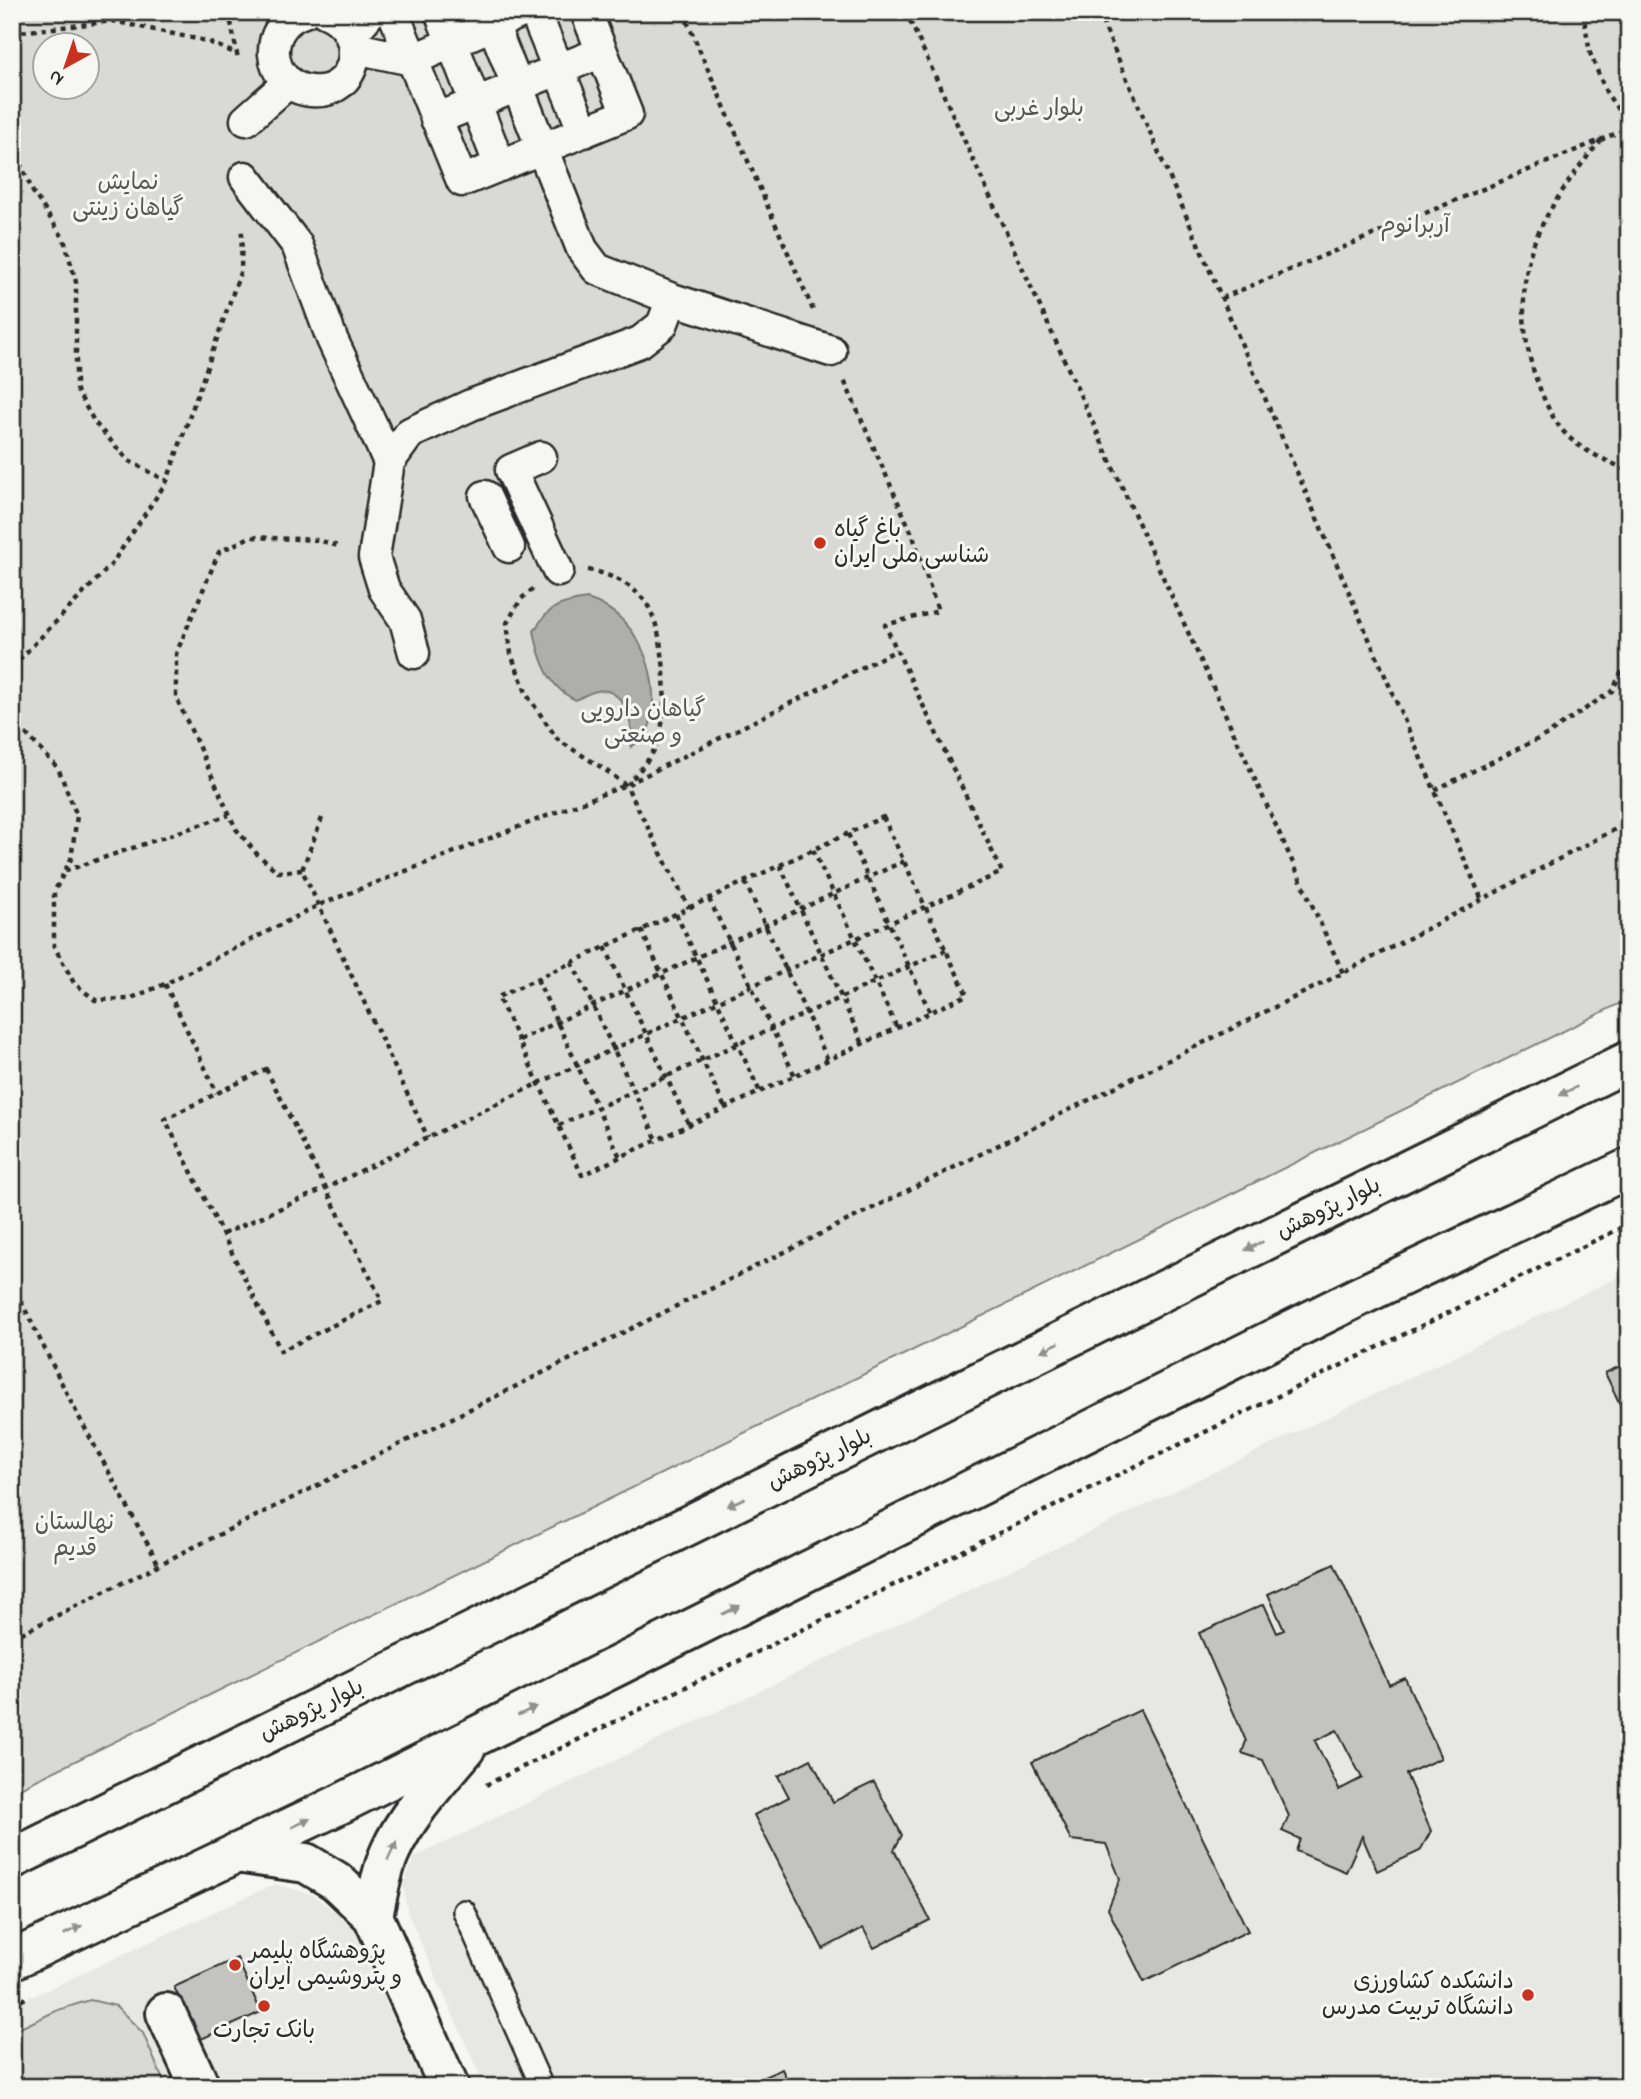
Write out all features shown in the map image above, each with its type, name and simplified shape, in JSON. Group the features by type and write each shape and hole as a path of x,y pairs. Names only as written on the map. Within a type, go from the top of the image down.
{"street":[{"path":"304,12 285,22 278,33 274,46 275,59 280,72 289,82 300,89 313,92 338,84 348,74 353,61 353,42 345,24 325,12"},
{"path":"353,42 371,12"},
{"path":"393,12 462,181 627,114 586,12"},
{"path":"440,12 500,166"},
{"path":"353,42 412,60 452,43 490,19 522,12"},
{"path":"535,12 584,132"},
{"path":"490,19 582,249 597,269 672,299 831,351"},
{"path":"436,119 602,52"},
{"path":"246,120 289,82"},
{"path":"244,177 297,245 332,339 389,462"},
{"path":"414,653 405,620 384,589 374,557 389,462 410,433 471,405 640,342 662,325 672,299"},
{"path":"541,457 512,470 558,571"},
{"path":"497,522 528,508"},
{"name":"بلوار پژوهش","path":"12,1859 1629,1061"},
{"path":"12,1961 334,1807 1348,1302 1629,1168"},
{"path":"373,1916 390,1851 424,1801 475,1737"},
{"path":"236,1853 306,1863 336,1881 373,1916 449,2087"},
{"path":"166,2013 200,2087"}],"lane":[{"path":"464,1911 542,2087"}],"path":[{"path":"229,12 247,105 246,120"},
{"path":"223,1234 326,1188 539,1083 927,909 1002,872 885,625 938,611 913,536 683,12"},
{"path":"906,12 1343,973"},
{"path":"1098,12 1482,900"},
{"path":"1222,298 1629,127 1606,92 1590,53 1583,12"},
{"path":"12,33 113,22 206,41 237,54"},
{"path":"1602,139 1575,171 1542,228 1529,258 1523,317 1531,365 1548,411 1572,441 1629,471"},
{"path":"12,144 33,192 64,239 76,282 76,389 95,424 129,461 167,481"},
{"path":"12,667 111,565 167,481 240,270 244,177"},
{"path":"302,870 278,872 256,853 236,829 176,697 176,654 219,552 250,537 319,540 374,557"},
{"path":"626,786 659,740 661,730 664,711 663,652 656,628 645,601 607,573 585,569 558,571 539,582 521,599 507,623 511,654 527,695 558,740 626,786 689,908"},
{"path":"12,719 58,768 77,816 71,859 54,892 54,946 74,983 95,1000 129,999 165,984 319,905 626,786 897,650"},
{"path":"1435,790 1548,734 1612,691 1629,657"},
{"path":"64,871 229,815"},
{"path":"883,817 904,861 967,995 582,1175 498,997 883,817"},
{"path":"322,818 302,870 428,1138"},
{"path":"12,1639 1343,973 1629,822"},
{"path":"848,834 930,1012"},
{"path":"813,850 897,1028"},
{"path":"519,1040 904,861"},
{"path":"780,865 863,1044"},
{"path":"745,882 828,1060"},
{"path":"709,899 795,1076"},
{"path":"676,914 760,1092"},
{"path":"640,930 725,1108"},
{"path":"606,947 689,1125"},
{"path":"559,1125 946,950"},
{"path":"572,962 657,1140"},
{"path":"537,979 620,1157"},
{"path":"165,984 217,1093"},
{"path":"266,1069 382,1301 282,1352 165,1119 217,1093 266,1069"},
{"path":"482,1787 1629,1224"},
{"path":"12,1283 72,1404 159,1565"}],"shaded area":[{"path":"587,599 617,615 629,627 645,656 650,672 653,689 652,719 645,735 631,747 629,719 621,701 607,691 594,692 576,700 566,695 546,671 539,651 534,631 545,616 562,604"},
{"path":"1629,1272 1629,2087 485,2087 408,1914 403,1885 415,1857"},
{"name":"پژوهشگاه پلیمر و پتروشیمی ایران","path":"275,1884 311,1894 351,1923 424,2087 12,2087 12,2006"}],"green space":[{"name":"باغ گیاه‌ شناسی ملی ایران","path":"12,12 1629,12 1629,999 12,1792"},
{"path":"90,2000 116,2006 143,2033 166,2087 12,2087 12,2032 58,2010"}],"building":[{"path":"1629,1362 1629,1423 1605,1373"},
{"path":"1334,1564 1389,1685 1405,1678 1441,1758 1406,1774 1431,1831 1420,1851 1377,1871 1362,1836 1346,1872 1296,1851 1300,1839 1282,1831 1289,1816 1263,1760 1242,1753 1246,1741 1199,1633 1264,1604 1277,1633 1284,1630 1268,1594","holes":["1337,1730 1362,1778 1339,1790 1315,1741"]},
{"path":"1140,1710 1248,1931 1144,1982 1108,1909 1120,1879 1106,1844 1071,1840 1032,1762"},
{"path":"811,1759 833,1802 874,1782 902,1835 894,1850 930,1920 874,1948 863,1928 823,1949 754,1815 789,1797 778,1776"},
{"path":"237,1958 261,2012 199,2040 174,1987"},
{"path":"782,2069 790,2087 741,2087"}],"place":[{"name":"باغ گیاه‌ شناسی ملی ایران","path":"820,543"},
{"name":"پژوهشگاه پلیمر و پتروشیمی ایران","path":"235,1965"},
{"name":"دانشکده کشاورزی دانشگاه تربیت مدرس","path":"1528,1995"},
{"name":"بانک تجارت","path":"264,2006"}],"park label":[{"name":"بلوار غربی","path":"1039,109"},
{"name":"نمایش گیاهان زینتی","path":"128,196"},
{"name":"آربرانوم","path":"1415,226"},
{"name":"گیاهان دارویی و صنعتی","path":"643,723"},
{"name":"نهالستان قدیم","path":"75,1536"}]}
